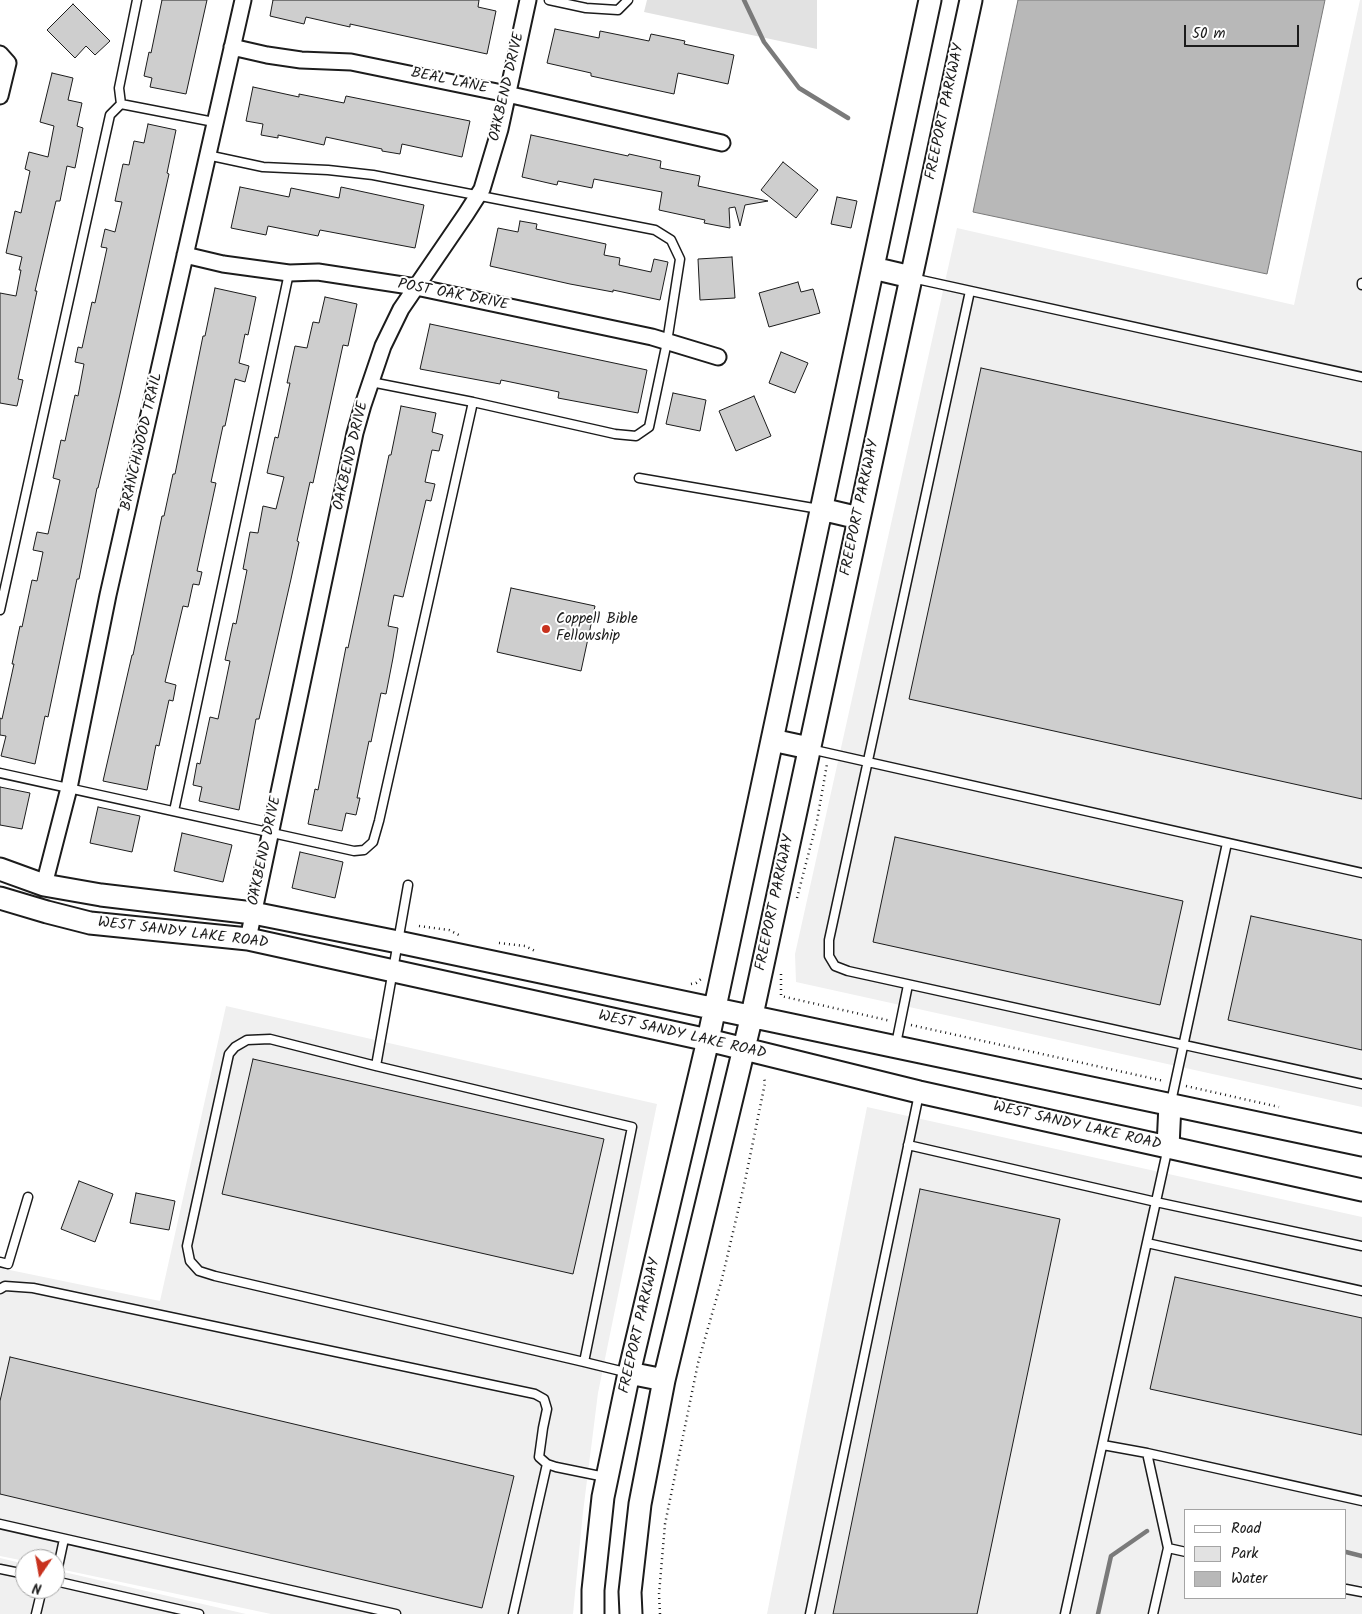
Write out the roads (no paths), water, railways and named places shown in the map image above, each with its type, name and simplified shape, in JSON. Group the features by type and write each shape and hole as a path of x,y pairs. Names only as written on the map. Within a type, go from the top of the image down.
{"main road":[{"path":"715,1008 930,0"},
{"name":"FREEPORT PARKWAY","path":"744,1049 819,751 859,518 970,0"},
{"path":"873,268 911,277"},
{"path":"821,509 859,518"},
{"path":"772,740 819,751"},
{"name":"WEST SANDY LAKE ROAD","path":"0,869 44,885 101,895 253,913 896,1046 1172,1094 1362,1145"},
{"name":"WEST SANDY LAKE ROAD","path":"0,898 90,923 248,939 708,1040 920,1092 1362,1190"},
{"name":"FREEPORT PARKWAY","path":"593,1614 593,1590 603,1497 629,1373 715,1008"},
{"path":"631,1614 630,1592 640,1504 664,1380 744,1049"},
{"path":"1168,1147 1172,1094"},
{"path":"629,1373 664,1380"}],"street":[{"name":"BRANCHWOOD TRAIL","path":"44,885 69,788 108,595 243,0"},
{"name":"OAKBEND DRIVE","path":"248,939 355,433 383,346 401,310 482,188 500,129 528,0"},
{"name":"BEAL LANE","path":"232,47 293,59 351,62 508,94 722,143"},
{"path":"0,96 4,59"},
{"name":"POST OAK DRIVE","path":"185,254 223,264 289,273 318,272 416,287 652,337 718,357"}],"lane":[{"path":"121,104 119,88 137,0"},
{"path":"549,0 586,8 618,10 628,0"},
{"path":"121,104 214,122"},
{"path":"0,610 110,115 121,104"},
{"path":"207,155 263,167 328,170 372,175 655,230 671,240 680,259 667,342 650,427 636,436 615,434 473,402 371,382"},
{"path":"174,811 289,273"},
{"path":"911,277 1362,376"},
{"path":"970,290 829,940 829,956 835,966 848,971 1362,1084"},
{"path":"0,772 354,851 364,850 373,842 379,821 473,402"},
{"path":"639,478 821,509"},
{"path":"819,751 1362,872"},
{"path":"1172,1094 1227,842"},
{"path":"376,1066 408,884"},
{"path":"896,1046 908,985"},
{"path":"584,1362 632,1127 270,1040 247,1040 235,1047 229,1054 187,1246 190,1261 199,1271 629,1373"},
{"path":"810,1614 920,1092"},
{"path":"908,1145 1156,1202 1362,1246"},
{"path":"1065,1614 1168,1147"},
{"path":"0,1262 8,1264 28,1197"},
{"path":"1147,1243 1362,1291"},
{"path":"0,1289 5,1286 33,1288 535,1394 544,1399 547,1409 542,1428 539,1457 548,1464 607,1478"},
{"path":"1103,1445 1148,1453 1362,1501"},
{"path":"1148,1453 1168,1548 1153,1614"},
{"path":"513,1614 548,1464"},
{"path":"0,1524 396,1614"},
{"path":"62,1549 64,1539"},
{"path":"1168,1548 1184,1552"},
{"path":"0,1569 15,1572"},
{"path":"65,1583 199,1614"},
{"path":"1347,1589 1362,1592"},
{"path":"36,1614 40,1599"}],"water":[{"path":"1018,0 1325,0 1267,274 973,212"}],"waterway":[{"path":"744,0 764,42 799,88 848,118"},
{"path":"1098,1614 1111,1556 1147,1531"},
{"path":"1347,1552 1362,1556"}],"place":[{"name":"Coppell Bible Fellowship","path":"546,629"}]}
